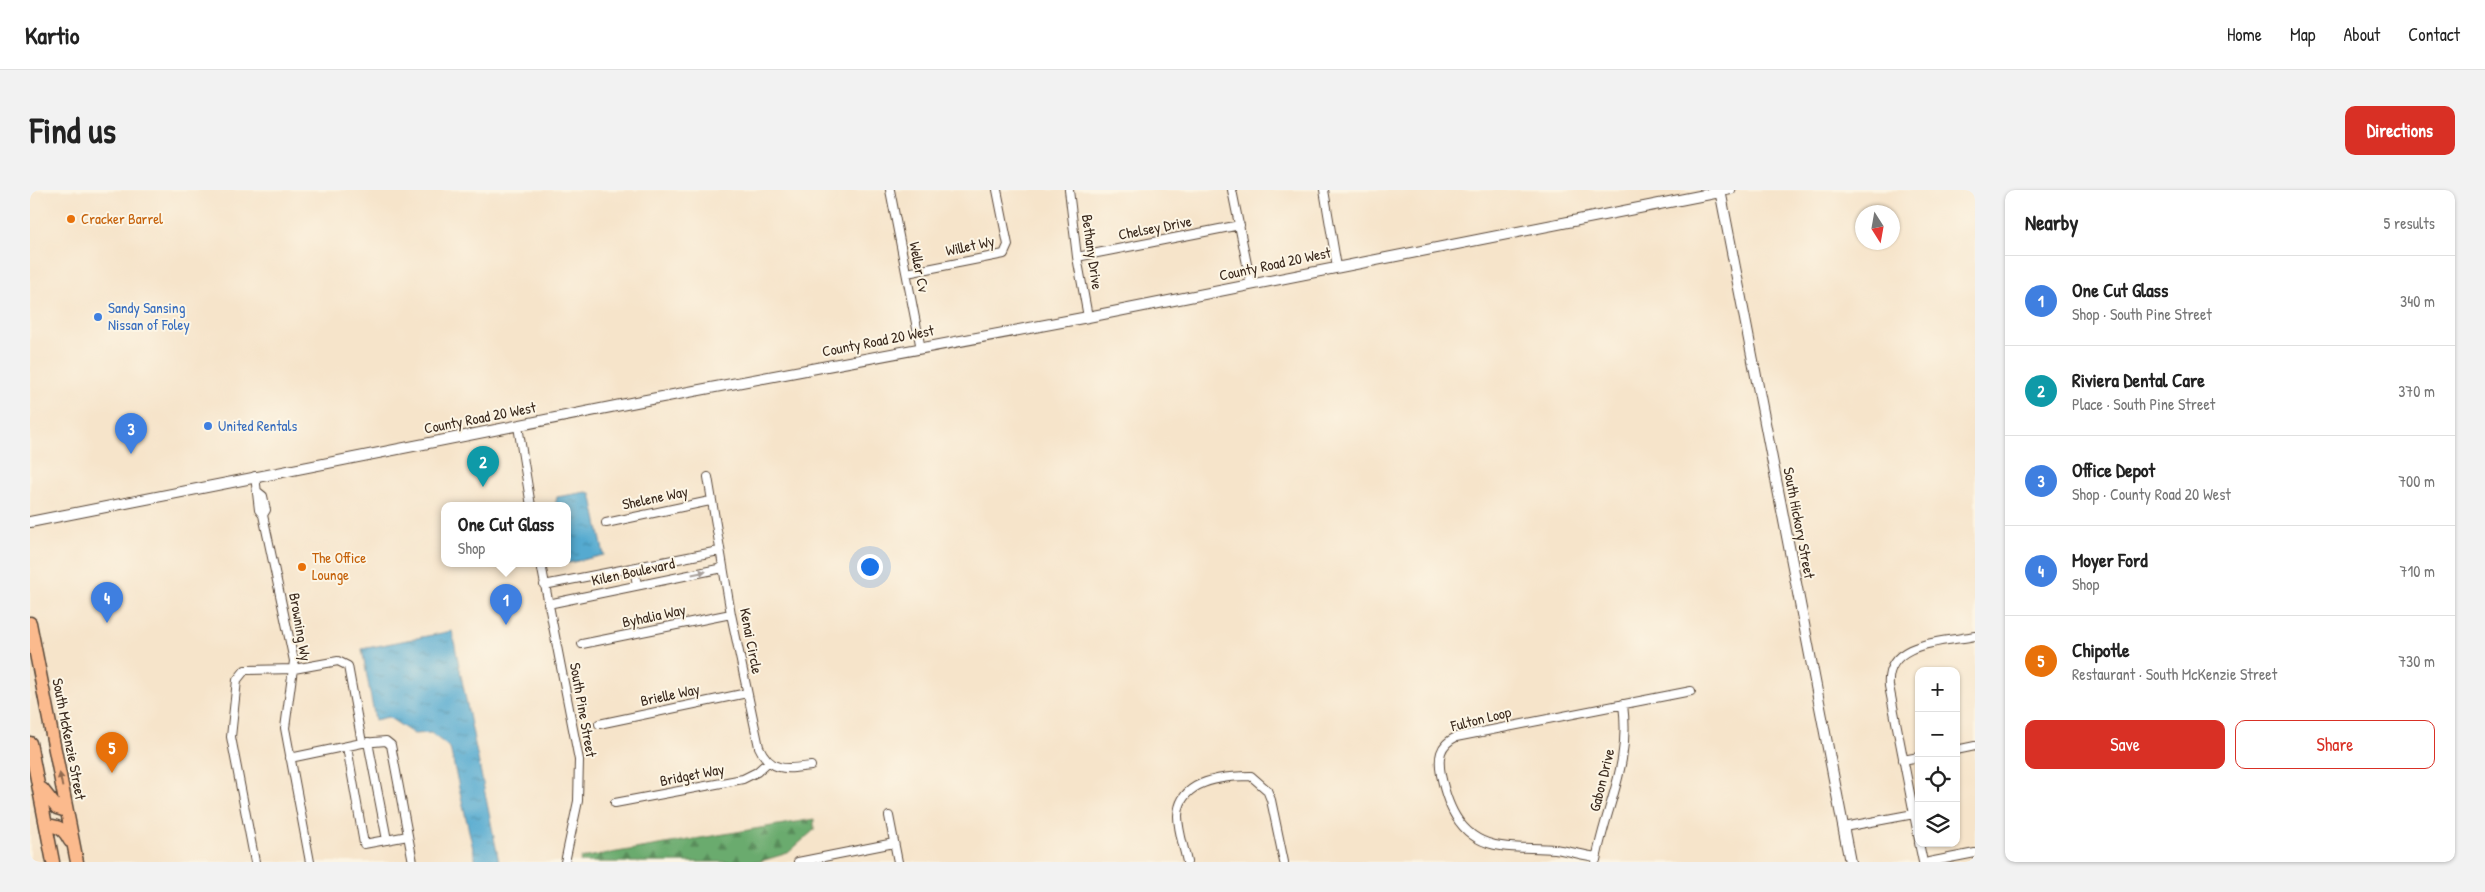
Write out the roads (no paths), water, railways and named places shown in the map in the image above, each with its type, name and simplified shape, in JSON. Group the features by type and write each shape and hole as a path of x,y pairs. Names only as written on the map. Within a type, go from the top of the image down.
{"main road":[{"name":"South McKenzie Street","path":"30,623 77,862"},
{"path":"30,744 53,862"},
{"path":"38,783 57,808 67,811"},
{"path":"46,825 57,826 66,831 74,847"}],"street":[{"name":"Weller Cv","path":"890,190 921,348"},
{"name":"Willet Wy","path":"906,273 1004,254 1008,245 997,190"},
{"name":"Bethany Drive","path":"1069,190 1077,257 1088,317"},
{"path":"1232,190 1251,284"},
{"path":"1324,190 1337,266"},
{"name":"County Road 20 West","path":"30,522 255,476 1088,317 1337,266 1731,190"},
{"name":"South Hickory Street","path":"1720,191 1850,862"},
{"name":"Chelsey Drive","path":"1077,257 1240,225"},
{"path":"518,426 530,502"},
{"name":"Browning Wy","path":"255,476 259,510 263,515 294,660 286,716 290,758 310,862"},
{"name":"Kenai Circle","path":"708,477 710,501 719,551 747,693 759,747 768,762"},
{"name":"Shelene Way","path":"606,522 710,501"},
{"name":"Kilen Boulevard","path":"544,585 719,551"},
{"name":"South Pine Street","path":"541,567 579,760 578,801 565,862"},
{"path":"634,568 637,585"},
{"name":"Kilen Boulevard","path":"548,604 723,568"},
{"name":"Byhalia Way","path":"582,644 731,614"},
{"path":"1915,820 1888,686 1889,674 1894,662 1903,652 1914,648 1975,636"},
{"path":"255,862 231,737 237,680 245,670 294,669 338,661 348,666 387,840"},
{"name":"Fulton Loop","path":"1596,860 1554,849 1500,846 1484,842 1469,833 1451,811 1446,798 1439,755 1443,746 1456,737 1691,691"},
{"name":"Brielle Way","path":"599,724 747,693"},
{"name":"Gabon Drive","path":"1596,860 1622,764 1626,737 1623,704"},
{"path":"290,758 365,742 386,741 391,745 413,862"},
{"path":"1960,749 1975,746"},
{"path":"347,747 364,844 408,836"},
{"path":"1903,760 1915,758"},
{"path":"768,762 788,769 811,766"},
{"name":"Bridget Way","path":"615,803 743,780 758,772 768,762"},
{"path":"1187,862 1178,818 1179,795 1199,784 1228,778 1251,776 1261,779 1271,800 1284,862"},
{"path":"1844,827 1914,814"},
{"path":"889,816 898,862"},
{"path":"798,862 894,843"},
{"path":"1920,847 1923,862"},
{"path":"1929,862 1975,853"}],"water":[{"path":"586,492 591,493 604,555 571,563 571,502 556,502 557,497"},
{"path":"452,631 499,862 476,862 450,748 431,733 414,734 388,717 375,720 362,649"}],"place":[{"name":"Cracker Barrel","path":"71,219"},
{"name":"Sandy Sansing Nissan of Foley","path":"98,317"},
{"name":"United Rentals","path":"208,426"},
{"name":"Office Depot","path":"131,454"},
{"name":"Riviera Dental Care","path":"483,487"},
{"name":"The Office Lounge","path":"302,567"},
{"name":"Moyer Ford","path":"107,623"},
{"name":"One Cut Glass","path":"506,625"},
{"name":"Chipotle","path":"112,773"}]}
